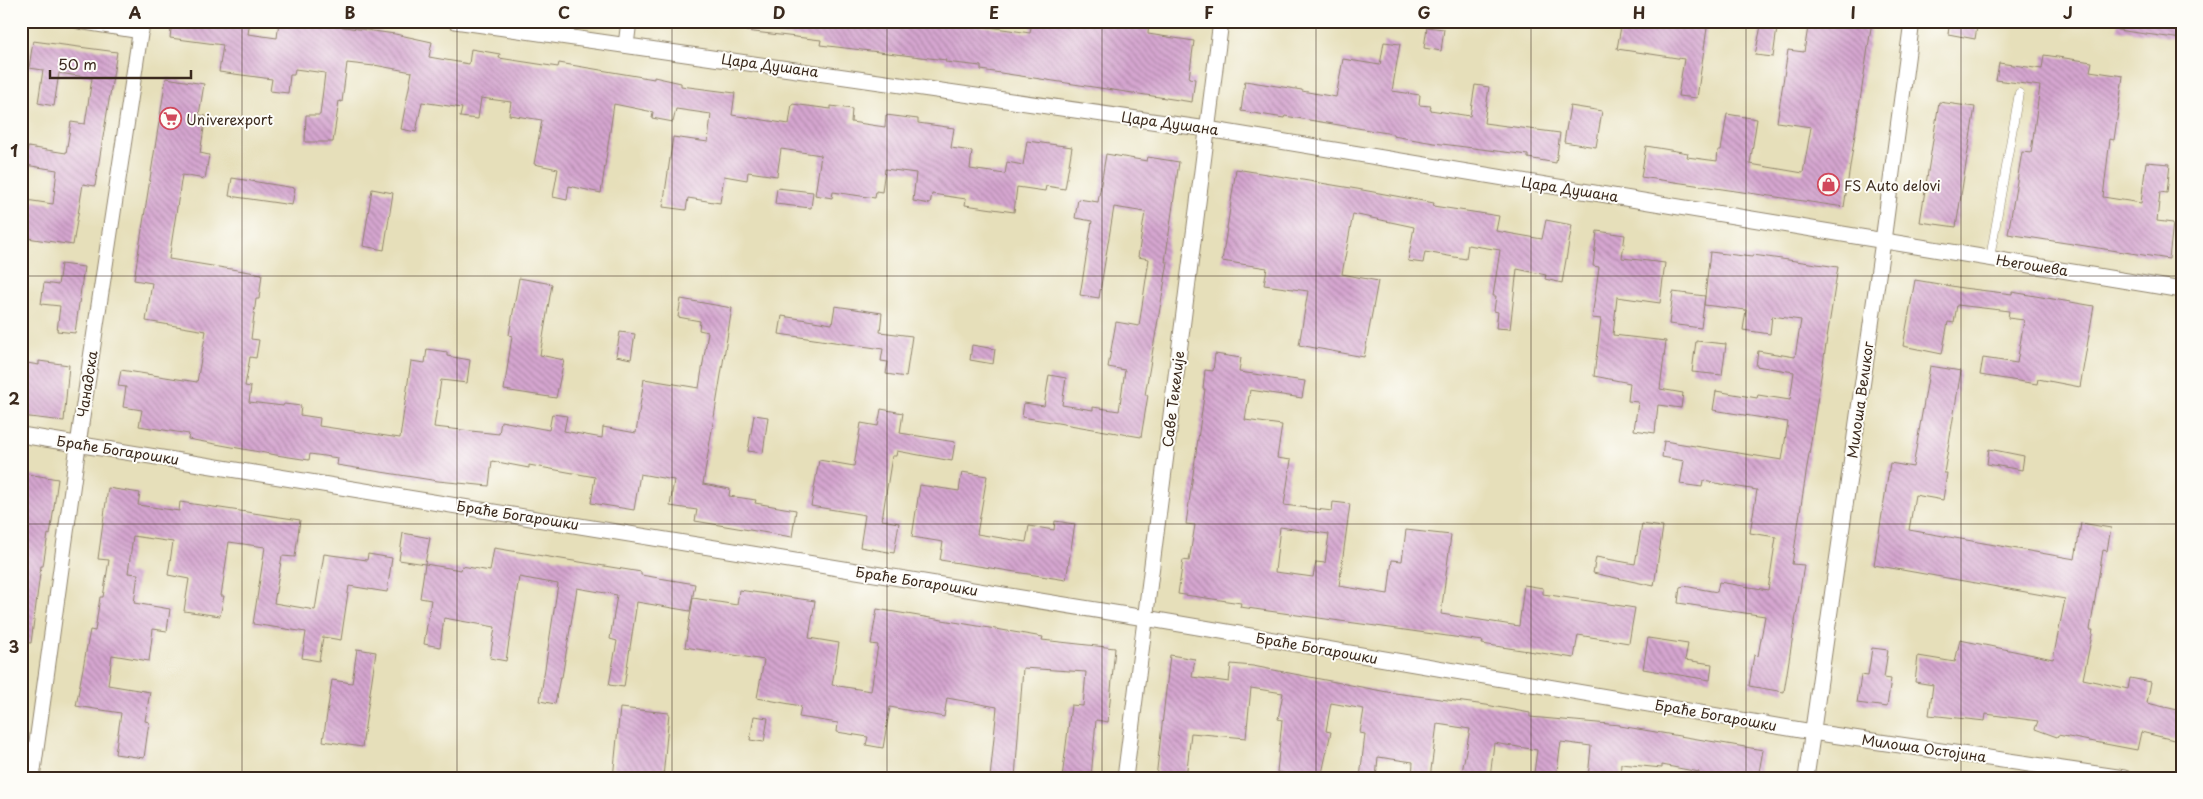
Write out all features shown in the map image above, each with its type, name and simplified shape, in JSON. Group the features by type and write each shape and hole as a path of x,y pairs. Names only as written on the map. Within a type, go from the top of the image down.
{"street":[{"path":"80,21 141,26"},
{"name":"Цара Душана","path":"455,21 1207,129 1883,241"},
{"path":"626,45 629,21"},
{"name":"Саве Текелије","path":"1125,778 1221,21"},
{"name":"Милоша Великог","path":"1806,778 1883,241 1912,21"},
{"name":"Чанадска","path":"32,778 78,443 141,26"},
{"name":"Његошева","path":"1883,241 2182,290"},
{"name":"Браће Богарошки","path":"21,435 1145,618 1812,732"},
{"name":"Милоша Остојина","path":"1812,732 2124,778"}],"lane":[{"path":"1990,258 2018,93"}],"building":[{"path":"172,21 250,21 248,34 277,38 279,21 301,21 395,34 432,42 429,57 469,64 471,49 500,54 499,58 558,67 559,63 654,79 654,77 681,83 681,86 735,93 732,115 789,124 792,104 831,109 831,106 852,109 851,122 885,127 886,115 918,119 918,123 954,128 951,148 972,151 970,169 1005,174 1007,162 1023,165 1027,141 1072,147 1065,189 1046,186 1045,191 1017,187 1014,212 965,205 966,199 932,194 930,204 913,201 916,173 885,169 882,192 876,191 875,198 833,192 832,198 815,195 821,155 781,149 777,176 748,172 747,180 724,176 720,203 688,198 686,210 663,207 673,137 708,142 711,114 676,109 673,122 652,118 653,112 614,104 601,193 569,186 567,200 553,197 558,169 534,164 542,120 509,115 511,102 481,98 478,119 460,117 462,108 422,102 416,132 401,129 412,72 374,65 347,63 342,102 339,101 333,142 305,142 306,115 320,115 325,73 295,69 294,75 290,75 288,93 270,91 272,79 219,72 223,45 170,38"},
{"path":"747,21 976,21 975,25 1030,33 1032,21 1149,21 1148,34 1194,41 1189,78 1195,79 1192,102 981,70 981,66 945,62 946,60 820,45 821,40 746,31"},
{"path":"1622,21 1708,21 1697,98 1678,96 1684,59 1617,49"},
{"path":"1762,21 1778,21 1773,57 1755,55"},
{"path":"1809,21 1872,21 1844,207 1641,177 1646,146 1688,153 1687,157 1717,161 1718,150 1721,150 1727,114 1757,119 1750,164 1803,173 1811,127 1777,122 1788,50 1804,52"},
{"path":"1950,21 1978,21 1975,39 1948,34"},
{"path":"2118,21 2182,21 2182,39 2117,30"},
{"path":"1427,27 1444,29 1441,51 1424,48"},
{"path":"33,41 117,52 95,186 83,184 73,245 21,237 26,200 53,204 57,170 25,165 28,147 66,153 71,122 85,124 92,78 59,73 54,106 38,103 43,70 29,68"},
{"path":"1384,42 1400,44 1392,91 1420,95 1419,105 1431,106 1430,110 1470,116 1475,85 1489,87 1484,123 1560,133 1556,163 1528,158 1528,155 1434,143 1393,136 1393,134 1285,116 1284,118 1241,111 1245,81 1336,97 1343,59 1380,65"},
{"path":"2044,55 2092,62 2090,71 2123,76 2114,140 2110,139 2103,197 2141,203 2146,162 2170,164 2167,193 2160,192 2157,221 2173,223 2169,259 2008,234 2022,152 2031,153 2040,86 1996,80 1999,63 2042,69"},
{"path":"166,78 204,84 199,115 206,116 200,153 209,155 205,179 182,175 169,259 262,274 259,299 256,299 251,339 259,340 256,358 250,357 245,386 251,387 249,402 301,406 300,415 320,418 319,426 400,438 411,361 425,363 427,349 447,352 447,356 470,360 467,383 441,380 434,427 499,434 501,421 549,430 552,414 567,416 564,431 602,438 603,427 636,433 644,379 699,388 708,332 699,330 700,321 678,317 681,299 732,308 703,484 730,489 729,496 756,500 755,503 796,510 792,537 695,521 697,510 670,506 674,480 640,474 634,510 591,503 595,477 529,465 529,468 492,461 489,486 438,481 337,465 338,458 310,454 309,460 276,455 188,439 189,434 139,426 142,410 123,407 126,387 118,386 121,370 197,382 206,331 146,321 152,283 134,280"},
{"path":"1939,102 1975,107 1956,227 1920,222"},
{"path":"1570,106 1602,111 1596,147 1564,142"},
{"path":"1106,154 1147,161 1148,157 1179,162 1165,262 1168,262 1145,395 1148,395 1141,437 1022,417 1024,403 1044,406 1049,375 1066,378 1062,405 1093,410 1093,407 1119,411 1125,370 1108,367 1116,322 1139,326 1149,259 1138,257 1145,212 1114,207 1099,298 1080,295 1092,221 1075,218 1078,199 1098,202"},
{"path":"1236,169 1434,203 1433,206 1499,216 1496,231 1542,239 1546,220 1572,225 1562,283 1545,279 1546,275 1517,269 1510,329 1496,328 1498,312 1494,311 1496,296 1493,296 1500,250 1468,245 1466,259 1425,252 1423,263 1408,261 1414,227 1353,214 1342,274 1378,281 1364,357 1299,345 1308,291 1264,285 1267,268 1222,261"},
{"path":"232,178 295,188 292,205 229,196"},
{"path":"777,188 813,192 811,208 775,204"},
{"path":"372,189 393,193 384,250 363,246"},
{"path":"1597,231 1625,235 1622,258 1665,263 1660,303 1617,297 1613,335 1666,341 1660,389 1683,393 1681,408 1658,405 1655,433 1634,430 1638,402 1628,401 1630,383 1594,376 1601,319 1592,318 1599,267 1593,266"},
{"path":"1710,252 1752,257 1753,255 1838,267 1792,564 1804,565 1784,692 1749,686 1754,655 1758,656 1765,616 1678,603 1680,587 1684,586 1717,592 1719,582 1768,590 1776,537 1750,533 1757,490 1703,481 1702,487 1680,484 1684,461 1662,457 1664,441 1782,460 1788,422 1713,410 1716,391 1757,398 1758,395 1790,400 1794,372 1756,366 1758,351 1795,357 1801,320 1772,316 1770,334 1743,330 1746,310 1704,305"},
{"path":"61,264 84,267 75,333 57,331 60,306 41,304 44,283 58,285"},
{"path":"519,278 552,284 540,355 564,360 556,398 504,390 512,336 509,335"},
{"path":"1915,280 1963,288 2012,294 2012,292 2094,306 2080,387 2038,379 2037,384 1980,375 1983,358 2017,363 2024,320 2008,318 2009,311 1957,305 1954,323 1948,322 1942,354 1903,346"},
{"path":"1673,292 1705,296 1701,328 1669,324"},
{"path":"835,306 882,313 880,332 912,336 906,377 886,374 888,362 881,361 883,349 779,334 782,316 832,324"},
{"path":"620,332 635,334 631,359 616,356"},
{"path":"1696,341 1726,344 1722,375 1692,372"},
{"path":"972,345 995,349 993,364 970,360"},
{"path":"1215,354 1241,358 1239,372 1305,381 1302,398 1250,390 1245,420 1282,425 1277,458 1291,460 1284,505 1332,511 1333,502 1350,504 1339,586 1388,594 1392,560 1402,561 1406,530 1451,535 1441,614 1519,626 1524,585 1543,588 1543,594 1635,608 1629,643 1578,635 1574,658 1482,644 1483,641 1240,607 1241,603 1178,594 1183,560 1189,561 1195,525 1186,524 1205,389 1203,389 1205,370 1213,371","holes":["1280,527 1329,534 1325,563 1316,562 1313,577 1275,572"]},
{"path":"39,361 69,365 64,421 21,416 21,362 39,365"},
{"path":"1930,366 1961,371 1944,473 1947,473 1943,500 1915,495 1909,530 2075,559 2081,523 2111,528 2107,551 2103,550 2090,630 2093,630 2083,679 2128,689 2130,678 2151,682 2147,703 2182,711 2182,725 2178,741 2141,732 2137,750 2058,735 2057,737 2035,729 2038,721 1986,714 1985,721 1929,715 1933,685 1915,682 1918,656 1955,662 1960,640 2053,659 2065,599 1874,565 1890,463 1913,467"},
{"path":"881,409 903,413 900,433 955,442 952,461 897,451 896,456 892,456 882,520 899,523 894,553 860,547 865,515 811,506 819,460 854,466 861,423 878,426"},
{"path":"754,415 768,417 763,453 748,451"},
{"path":"1989,449 2024,456 2022,470 1987,464"},
{"path":"962,472 987,476 977,534 1026,542 1029,526 1054,530 1055,521 1075,524 1066,580 940,560 943,542 912,537 920,485 959,491"},
{"path":"21,473 58,479 50,535 48,534 43,566 41,566 31,643 21,642 21,535 23,535 28,501 21,500"},
{"path":"108,488 140,493 138,505 179,511 180,502 300,520 295,557 282,556 274,603 315,610 324,554 367,560 368,554 392,558 387,592 349,586 341,640 323,637 319,661 302,658 306,632 253,624 265,547 229,542 221,596 224,596 220,616 184,611 189,579 168,575 173,542 133,536 128,573 138,574 134,603 170,609 167,631 153,629 149,661 112,655 108,685 150,692 145,721 149,722 144,758 115,754 121,713 76,706 90,630 95,631 100,597 103,597 109,560 98,559"},
{"path":"1642,524 1663,527 1654,586 1593,573 1596,557 1635,564"},
{"path":"403,533 430,538 425,564 399,560"},
{"path":"494,548 641,572 641,575 695,584 690,611 637,602 624,687 609,685 617,641 610,639 617,595 577,588 562,677 560,677 555,704 540,701 558,584 519,577 506,661 490,658 495,627 444,618 440,647 424,644 431,600 420,598 425,564 461,570 462,566 490,571"},
{"path":"739,590 815,601 809,638 839,643 832,685 871,691 878,645 871,644 877,609 1043,637 1042,640 1115,648 1108,722 1096,720 1091,778 1062,778 1071,705 1083,706 1086,672 1023,668 1015,778 990,778 997,707 947,698 944,717 890,707 883,748 866,745 868,737 837,732 838,723 799,717 801,706 757,698 764,660 685,647 693,598 737,605"},
{"path":"1648,638 1688,644 1685,660 1712,664 1710,680 1643,669"},
{"path":"1872,648 1888,650 1884,678 1891,679 1887,707 1857,703 1861,675 1868,676"},
{"path":"357,649 376,652 362,747 323,741 332,680 352,683"},
{"path":"1170,655 1195,659 1192,677 1229,682 1231,664 1253,666 1387,692 1486,705 1530,713 1530,717 1620,725 1763,750 1758,778 1698,778 1699,772 1662,765 1662,768 1621,764 1620,778 1588,778 1591,746 1561,742 1556,778 1540,778 1541,774 1534,773 1537,750 1494,743 1490,778 1462,772 1470,729 1437,724 1430,778 1412,778 1413,762 1378,757 1376,778 1360,778 1365,734 1360,733 1364,709 1331,703 1326,731 1331,732 1321,778 1299,778 1300,776 1277,772 1282,720 1278,719 1283,693 1251,688 1246,738 1191,733 1186,778 1156,778"},
{"path":"620,708 669,713 663,778 613,778"},
{"path":"754,716 768,718 764,742 750,740"}],"place":[{"name":"Univerexport","path":"170,119"},
{"name":"FS Auto delovi","path":"1828,185"}]}
